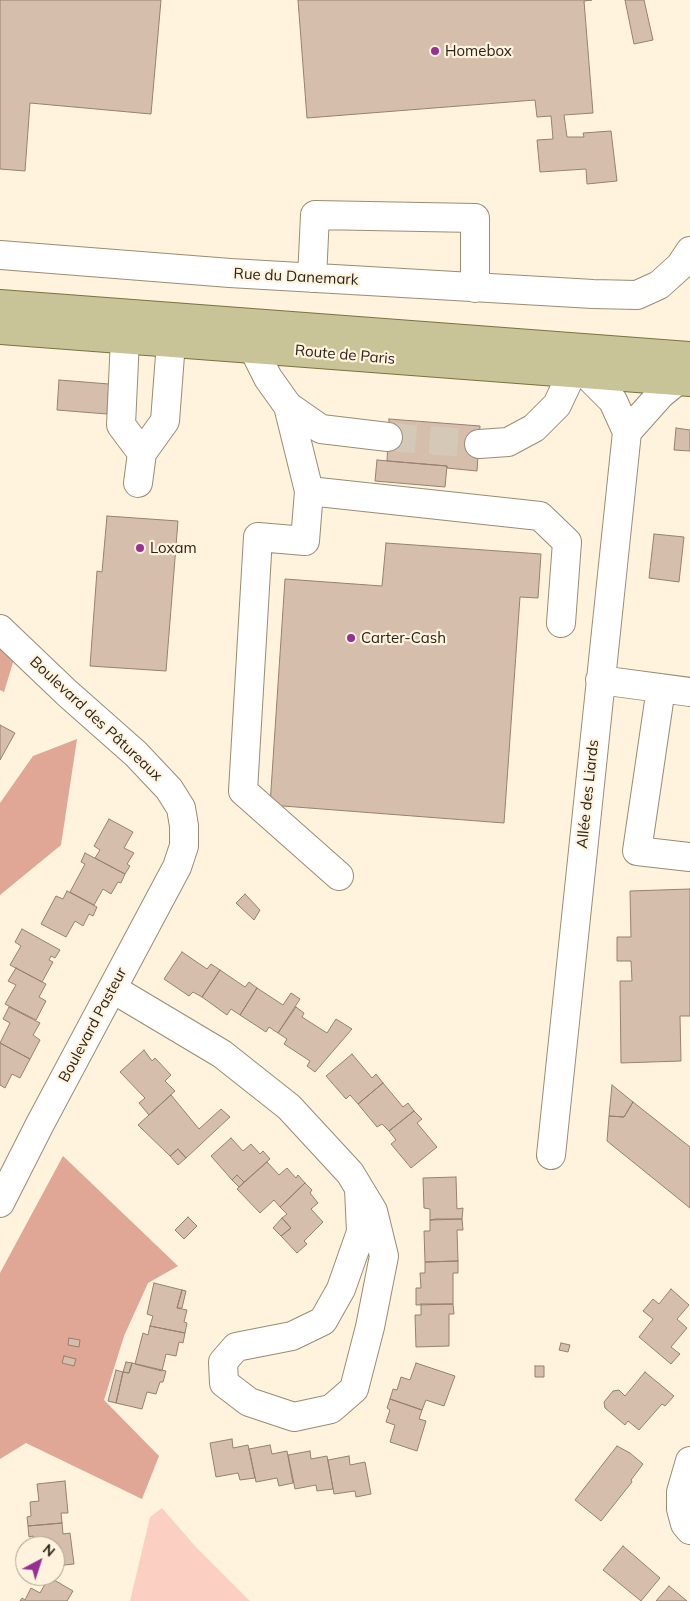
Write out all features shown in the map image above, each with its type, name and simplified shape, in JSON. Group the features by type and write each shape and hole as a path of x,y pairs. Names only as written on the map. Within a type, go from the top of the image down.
{"main road":[{"name":"Route de Paris","path":"0,304 690,356"},
{"name":"Route de Paris","path":"0,330 684,381"}],"street":[{"path":"312,278 314,215 475,218 475,288"},
{"name":"Rue du Danemark","path":"0,255 312,278 637,295 659,285 687,263"},
{"path":"125,339 121,425 142,453"},
{"path":"138,482 142,453 165,421 171,342"},
{"path":"253,348 268,378 288,406 321,429 388,437"},
{"path":"479,444 508,442 534,428 557,405 579,374 613,401 627,432 660,394 684,381"},
{"path":"288,406 309,490 305,541 258,537 242,791 338,876"},
{"name":"Allée des Liards","path":"551,1155 627,432"},
{"path":"309,490 540,516 566,542 561,623"},
{"name":"Boulevard des Pâtureaux","path":"0,629 67,693 136,754 169,789 181,808 184,826 184,846"},
{"path":"600,680 690,692"},
{"path":"661,688 637,851 690,857"},
{"name":"Boulevard Pasteur","path":"0,1204 40,1124 177,867 184,846"},
{"path":"113,989 222,1054 289,1107 350,1173 372,1210 384,1256 370,1327 354,1388 330,1409 294,1417 249,1402 224,1383 223,1362 236,1347 292,1336 323,1321 342,1289 361,1232 359,1189"},
{"path":"690,1461 681,1492 681,1509 685,1524 690,1530"}],"shaded area":[{"path":"0,648 14,659 4,692 0,690"},
{"path":"77,739 61,845 0,895 0,803 33,756"},
{"path":"63,1156 178,1266 148,1283 124,1336 104,1400 159,1456 142,1499 26,1443 0,1459 0,1273"},
{"path":"162,1508 195,1546 250,1601 130,1601 150,1517"}],"building":[{"path":"0,0 161,0 151,114 30,103 25,171 0,169"},
{"path":"298,0 592,0 584,1 593,113 564,115 567,137 584,137 583,133 611,131 617,181 587,184 586,169 540,172 537,140 553,139 551,116 537,117 535,100 307,118"},
{"path":"625,0 644,0 653,40 634,44"},
{"path":"59,380 109,384 107,414 57,410"},
{"path":"389,419 480,426 477,471 447,468 447,466 387,461"},
{"path":"676,428 690,430 690,451 674,450"},
{"path":"377,460 447,466 445,487 375,481"},
{"path":"107,516 178,521 166,671 90,666 97,571 102,572"},
{"path":"654,534 684,537 679,582 649,578"},
{"path":"386,543 541,554 538,598 520,597 504,823 270,805 285,579 382,586"},
{"path":"0,725 15,733 0,760"},
{"path":"109,819 133,832 124,848 134,853 127,864 130,866 125,874 95,858 100,850 94,846"},
{"path":"85,853 125,874 121,883 118,882 111,894 103,889 94,905 70,892 85,864 81,862"},
{"path":"690,889 690,1016 680,1016 681,1061 621,1063 620,981 632,981 631,961 617,961 617,937 631,937 630,891"},
{"path":"67,891 97,907 93,916 89,914 83,926 75,921 66,937 41,924 56,896 63,899"},
{"path":"245,894 260,910 254,920 236,903"},
{"path":"22,929 60,950 55,958 51,956 49,960 53,962 42,982 10,965 21,946 15,942"},
{"path":"182,952 207,969 211,964 220,970 202,997 193,992 189,996 164,979"},
{"path":"16,968 46,984 39,997 46,1001 36,1020 5,1004 16,985 8,981"},
{"path":"220,970 245,987 249,982 257,988 240,1015 231,1009 227,1015 202,997"},
{"path":"257,988 283,1005 291,993 300,999 278,1033 269,1027 266,1032 240,1015"},
{"path":"9,1007 40,1023 33,1035 40,1040 30,1059 0,1043 10,1023 3,1019"},
{"path":"296,1007 304,1013 302,1017 327,1033 336,1019 352,1029 315,1072 307,1066 310,1061 284,1044 287,1039 278,1033"},
{"path":"0,1043 30,1059 20,1078 12,1074 5,1088 0,1085"},
{"path":"144,1050 152,1061 155,1058 171,1075 165,1081 175,1091 149,1115 139,1103 145,1098 120,1072"},
{"path":"352,1054 372,1078 376,1074 383,1083 358,1104 350,1095 346,1099 326,1076"},
{"path":"383,1083 403,1107 408,1103 414,1111 389,1131 382,1124 377,1127 358,1104"},
{"path":"612,1085 633,1102 624,1117 609,1116"},
{"path":"171,1095 199,1129 221,1109 230,1117 186,1158 178,1149 170,1156 138,1125"},
{"path":"633,1102 690,1147 690,1208 607,1141 609,1116 624,1117"},
{"path":"414,1111 422,1119 417,1123 437,1147 411,1168 391,1144 396,1140 389,1131"},
{"path":"231,1138 243,1151 251,1144 260,1154 263,1151 270,1159 244,1182 237,1175 232,1180 211,1156"},
{"path":"178,1149 186,1158 178,1165 170,1156"},
{"path":"267,1162 279,1175 287,1168 296,1178 298,1175 305,1183 280,1207 274,1200 260,1213 237,1189"},
{"path":"237,1175 244,1182 239,1187 232,1180"},
{"path":"456,1177 457,1209 463,1208 462,1219 430,1220 430,1209 424,1208 423,1178"},
{"path":"305,1183 312,1190 310,1193 318,1203 311,1209 323,1222 304,1241 307,1244 297,1253 281,1236 291,1228 282,1218 287,1214 280,1207"},
{"path":"188,1217 197,1226 184,1239 175,1230"},
{"path":"282,1218 291,1228 281,1236 273,1228"},
{"path":"462,1219 463,1230 457,1230 458,1261 425,1262 424,1231 430,1231 430,1220"},
{"path":"458,1261 458,1273 453,1273 453,1304 416,1305 416,1288 421,1288 420,1273 425,1273 425,1262"},
{"path":"154,1283 182,1290 177,1308 187,1310 184,1322 187,1323 185,1333 150,1326 153,1316 147,1314"},
{"path":"671,1289 689,1305 677,1319 687,1328 671,1347 680,1354 671,1364 639,1337 653,1319 643,1311 653,1299 659,1304"},
{"path":"182,1290 186,1291 182,1308 177,1308"},
{"path":"421,1304 453,1304 454,1314 449,1314 449,1346 416,1347 415,1315 421,1315"},
{"path":"150,1326 185,1333 183,1343 179,1342 176,1356 166,1354 162,1371 135,1364 143,1333 148,1335"},
{"path":"69,1338 80,1340 79,1347 68,1345"},
{"path":"561,1343 570,1345 568,1352 559,1350"},
{"path":"64,1356 76,1359 74,1366 62,1363"},
{"path":"126,1362 132,1363 129,1373 123,1372"},
{"path":"132,1363 166,1371 163,1382 160,1382 156,1394 147,1392 142,1409 116,1403 123,1372 129,1373"},
{"path":"416,1363 455,1376 444,1406 426,1400 422,1410 390,1399 393,1389 397,1390 401,1377 410,1380"},
{"path":"535,1366 544,1366 544,1377 535,1377"},
{"path":"116,1370 123,1372 116,1403 108,1401"},
{"path":"645,1372 674,1396 665,1406 662,1404 639,1430 628,1421 625,1425 605,1408 604,1402 613,1391 619,1390 625,1396"},
{"path":"390,1399 422,1410 419,1419 426,1421 417,1451 390,1442 395,1425 386,1422 390,1410 387,1408"},
{"path":"232,1439 233,1448 248,1445 255,1478 240,1480 238,1473 216,1477 210,1443"},
{"path":"270,1445 272,1454 287,1451 293,1483 279,1486 277,1478 256,1482 249,1449"},
{"path":"617,1446 630,1453 643,1464 631,1480 632,1482 601,1521 575,1500"},
{"path":"310,1451 311,1459 327,1456 333,1489 317,1491 316,1485 295,1489 288,1455"},
{"path":"349,1456 350,1465 365,1462 371,1494 356,1497 355,1491 334,1494 328,1460"},
{"path":"65,1481 68,1513 61,1513 62,1523 28,1526 27,1517 31,1516 30,1502 39,1501 37,1484"},
{"path":"62,1523 63,1534 70,1533 74,1564 65,1565 65,1536 29,1536 28,1526"},
{"path":"623,1546 660,1578 641,1601 603,1570"},
{"path":"44,1586 64,1586 73,1591 67,1601 20,1601 22,1598 25,1600 31,1588 40,1593"},
{"path":"669,1586 687,1601 656,1601"}],"tunnel":[{"path":"388,437 479,444"}],"place":[{"name":"Homebox","path":"435,51"},
{"name":"Loxam","path":"140,548"},
{"name":"Carter-Cash","path":"351,638"}]}
